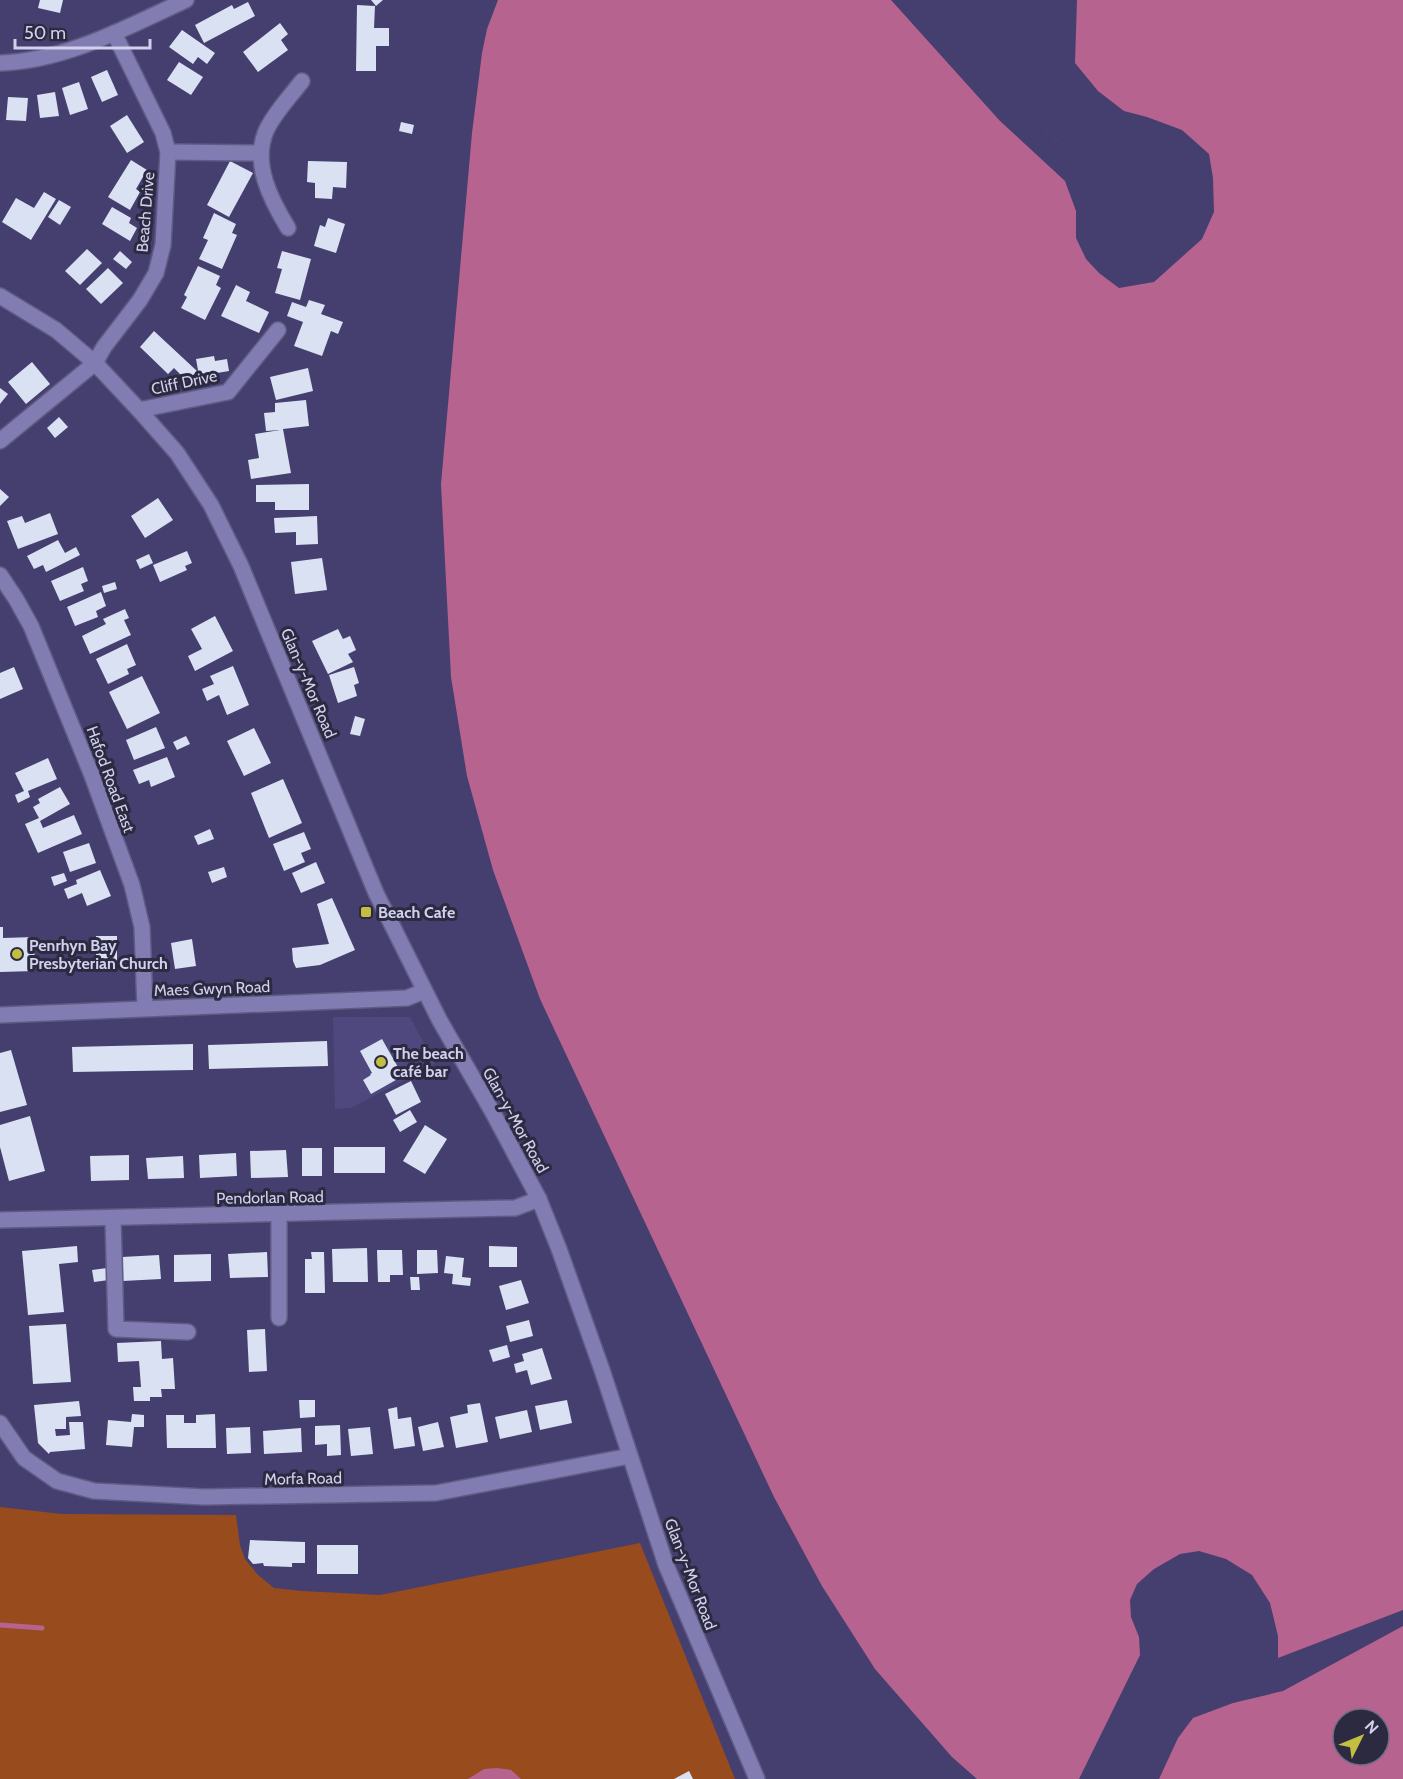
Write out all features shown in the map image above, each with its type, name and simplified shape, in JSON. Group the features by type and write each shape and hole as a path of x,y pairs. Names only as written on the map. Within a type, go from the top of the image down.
{"street":[{"path":"0,63 67,52 186,0"},
{"name":"Beach Drive","path":"0,441 95,363 104,347 140,300 156,273 163,245 168,152 163,133 114,33"},
{"path":"288,228 268,190 260,153 266,131 302,81"},
{"name":"Beach Drive","path":"168,152 260,153"},
{"name":"Glan-y-Mor Road","path":"0,296 56,330 95,363 177,453 211,505 241,566 376,893 424,991 539,1199 602,1370 666,1565 757,1779"},
{"name":"Cliff Drive","path":"139,410 228,392 278,330"},
{"name":"Hafod Road East","path":"0,575 31,626 49,667 132,885 142,927 145,1008"},
{"name":"Maes Gwyn Road","path":"0,1015 407,998 424,991"},
{"name":"Pendorlan Road","path":"0,1220 516,1208 539,1199"},
{"path":"279,1215 279,1318"},
{"path":"113,1218 116,1329 188,1332"},
{"name":"Morfa Road","path":"0,1423 24,1458 57,1481 94,1491 204,1497 436,1494 630,1456"}],"shaded area":[{"path":"498,0 915,0 960,53 1075,156 1083,153 1007,5 1000,0 1403,0 1403,1779 1120,1779 1154,1718 1174,1660 1161,1671 1082,1779 977,1779 952,1757 875,1669 822,1586 774,1497 540,999 493,870 467,776 451,677 441,484 472,133 487,29"},
{"path":"333,1017 410,1017 435,1064 351,1108 335,1109"},
{"path":"0,1507 62,1514 236,1515 240,1545 245,1559 258,1575 274,1588 302,1591 380,1595 640,1543 735,1779 0,1779"},
{"path":"484,1769 511,1770 521,1779 468,1779"}],"pier":[{"path":"891,0 919,0 962,51 1025,111 1075,153 1079,152 1075,141 1044,99 1005,6 997,0 1077,0 1075,63 1098,91 1124,111 1182,130 1209,154 1213,178 1214,212 1202,239 1154,282 1119,288 1099,273 1086,259 1076,238 1076,211 1065,181 1000,121"},
{"path":"1199,1551 1226,1559 1252,1575 1270,1603 1278,1636 1278,1658 1403,1610 1403,1626 1283,1691 1233,1703 1193,1718 1178,1738 1159,1779 1117,1779 1136,1749 1151,1717 1169,1668 1135,1712 1112,1751 1087,1779 1079,1779 1140,1655 1139,1637 1131,1617 1130,1600 1137,1584 1154,1569 1180,1554"}],"building":[{"path":"40,0 63,0 60,13 38,8"},
{"path":"371,0 383,0 376,6"},
{"path":"248,2 255,16 204,43 195,25 232,5 234,9"},
{"path":"357,5 375,6 374,28 389,28 389,46 376,46 376,71 356,71"},
{"path":"280,23 288,34 281,40 288,50 258,72 243,52"},
{"path":"182,30 215,53 207,64 198,57 193,64 169,47"},
{"path":"179,62 203,77 191,95 167,80"},
{"path":"107,70 118,95 102,102 91,77"},
{"path":"79,82 88,109 70,115 62,88"},
{"path":"55,92 59,116 40,118 37,95"},
{"path":"8,97 28,98 26,121 6,120"},
{"path":"127,115 144,142 127,153 110,126"},
{"path":"401,122 414,125 412,134 399,131"},
{"path":"131,160 147,170 136,189 140,192 130,210 108,197"},
{"path":"230,161 253,173 229,217 207,205"},
{"path":"308,161 347,162 346,188 333,187 332,199 315,198 315,183 307,182"},
{"path":"44,192 56,199 31,240 2,222 16,198 34,208"},
{"path":"59,200 71,207 60,225 48,217"},
{"path":"112,207 131,218 129,223 137,228 130,241 102,224"},
{"path":"214,213 236,224 232,233 237,235 222,269 199,259 208,240 203,238"},
{"path":"328,218 345,224 336,253 314,246 320,225 325,227"},
{"path":"87,249 102,263 80,285 65,271"},
{"path":"120,251 132,262 126,269 113,259"},
{"path":"282,251 311,259 300,300 275,293 282,269 277,268"},
{"path":"198,266 220,276 216,285 221,288 205,320 181,308 187,297 184,295"},
{"path":"108,268 123,283 101,304 86,289"},
{"path":"236,285 250,292 246,301 269,312 259,333 221,316"},
{"path":"309,300 325,305 321,314 343,322 338,334 331,331 322,356 294,346 303,322 287,316 292,302 306,307"},
{"path":"154,331 197,371 187,381 174,368 168,374 140,347"},
{"path":"214,356 215,361 227,359 229,371 199,376 196,359"},
{"path":"32,362 50,384 26,404 8,382"},
{"path":"308,368 313,391 276,400 270,377"},
{"path":"0,388 8,394 0,404"},
{"path":"306,400 309,426 283,429 291,473 251,479 248,460 259,458 255,434 280,430 266,431 264,413 275,412 275,403"},
{"path":"59,417 68,427 55,438 47,428"},
{"path":"309,484 309,510 275,510 275,502 256,502 256,485"},
{"path":"0,489 9,497 0,506"},
{"path":"158,498 173,520 145,538 131,516"},
{"path":"50,513 58,534 18,549 7,521 22,516 25,523"},
{"path":"317,516 318,544 296,545 296,532 275,533 274,518"},
{"path":"58,540 65,553 76,547 80,555 46,572 43,565 34,569 27,556"},
{"path":"187,551 192,563 185,566 187,570 160,582 153,565"},
{"path":"149,554 153,563 140,569 136,560"},
{"path":"322,558 327,590 295,594 291,562"},
{"path":"83,567 88,581 81,584 84,591 60,601 51,581"},
{"path":"115,582 117,589 104,593 102,586"},
{"path":"101,592 106,606 96,611 98,617 75,626 67,607"},
{"path":"125,609 129,618 124,620 131,635 90,654 82,636 106,624 103,619"},
{"path":"215,616 233,651 195,671 188,656 202,649 191,629"},
{"path":"338,629 343,639 350,636 356,650 348,654 353,662 328,674 312,641"},
{"path":"127,644 136,665 127,669 129,674 108,684 96,659"},
{"path":"233,666 249,705 227,715 219,695 207,701 202,689 214,684 210,676"},
{"path":"14,667 23,689 0,699 0,673"},
{"path":"354,667 359,683 354,685 357,696 338,703 329,675"},
{"path":"142,676 160,713 127,729 109,692"},
{"path":"355,716 365,719 360,736 350,734"},
{"path":"156,727 165,748 134,760 126,740"},
{"path":"254,728 271,763 244,776 227,741"},
{"path":"186,736 190,744 177,750 173,742"},
{"path":"167,757 175,777 151,787 149,780 139,784 133,770"},
{"path":"48,758 57,779 28,791 30,797 18,803 15,795 24,791 15,773"},
{"path":"283,779 302,823 269,838 251,793"},
{"path":"60,787 70,804 40,821 43,828 74,815 82,834 38,853 25,824 39,818 33,807 40,803 38,799"},
{"path":"210,829 214,839 198,845 194,836"},
{"path":"304,832 311,849 301,853 305,862 284,871 273,844"},
{"path":"89,843 96,863 70,872 63,852"},
{"path":"316,862 325,883 301,893 292,873"},
{"path":"224,867 227,877 212,883 208,872"},
{"path":"100,870 111,896 87,906 82,893 68,899 64,889 77,884 76,880"},
{"path":"64,873 67,881 54,886 51,877"},
{"path":"332,898 355,950 320,965 296,968 292,948 329,944 317,904"},
{"name":"Penrhyn Bay Presbyterian Church","path":"0,927 3,927 3,938 34,937 35,971 0,972"},
{"path":"96,936 117,936 117,968 96,968"},
{"path":"192,939 196,966 175,969 171,943"},
{"name":"The beach café bar","path":"382,1039 403,1076 371,1094 363,1080 372,1073 360,1051"},
{"path":"327,1041 328,1066 209,1069 208,1045"},
{"path":"193,1044 193,1070 73,1072 72,1047"},
{"path":"11,1050 27,1105 0,1112 0,1053"},
{"path":"411,1081 421,1102 396,1115 385,1094"},
{"path":"410,1110 417,1122 400,1132 393,1120"},
{"path":"30,1116 45,1171 9,1181 0,1147 0,1125"},
{"path":"425,1125 447,1139 425,1174 403,1161"},
{"path":"334,1147 385,1147 385,1173 334,1173"},
{"path":"302,1148 322,1148 322,1176 302,1176"},
{"path":"286,1150 288,1177 251,1178 250,1151"},
{"path":"236,1153 237,1176 200,1178 199,1155"},
{"path":"129,1155 129,1180 91,1181 90,1156"},
{"path":"183,1156 184,1178 148,1179 146,1158"},
{"path":"77,1246 78,1262 59,1264 64,1312 28,1315 22,1251"},
{"path":"489,1246 517,1247 517,1267 489,1267"},
{"path":"367,1248 368,1282 333,1282 332,1249"},
{"path":"377,1250 402,1250 403,1275 390,1275 390,1282 378,1282"},
{"path":"417,1250 437,1250 438,1273 417,1274"},
{"path":"267,1252 268,1277 230,1278 228,1254"},
{"path":"311,1252 324,1252 325,1293 305,1293 305,1259 312,1259"},
{"path":"211,1254 211,1281 174,1282 174,1255"},
{"path":"159,1255 161,1279 123,1281 122,1257"},
{"path":"446,1256 464,1258 462,1277 471,1278 470,1286 452,1284 453,1274 444,1273"},
{"path":"107,1268 109,1280 94,1282 92,1270"},
{"path":"410,1277 419,1277 420,1290 411,1290"},
{"path":"521,1280 529,1303 506,1310 499,1286"},
{"path":"529,1320 533,1336 510,1342 506,1326"},
{"path":"66,1324 71,1382 33,1384 29,1326"},
{"path":"265,1329 267,1371 249,1372 247,1330"},
{"path":"161,1341 162,1359 173,1358 175,1389 161,1389 162,1397 150,1397 150,1401 134,1401 133,1387 141,1387 139,1361 118,1362 117,1343"},
{"path":"507,1345 510,1357 493,1362 489,1350"},
{"path":"542,1348 552,1379 531,1385 527,1370 516,1373 514,1364 524,1361 522,1354"},
{"path":"299,1400 315,1400 315,1417 300,1418"},
{"path":"567,1400 572,1423 540,1430 535,1406"},
{"path":"79,1401 81,1416 66,1417 66,1429 55,1429 56,1436 70,1435 69,1422 83,1422 85,1449 50,1452 49,1454 38,1443 34,1405"},
{"path":"480,1403 488,1442 456,1448 450,1417 468,1413 467,1405"},
{"path":"397,1407 398,1419 411,1417 415,1446 394,1449 388,1409"},
{"path":"527,1410 532,1432 500,1439 495,1417"},
{"path":"132,1414 144,1415 144,1427 134,1427 132,1447 106,1445 108,1420 131,1422"},
{"path":"215,1414 216,1448 167,1448 166,1415 184,1415 184,1423 196,1423 196,1415"},
{"path":"438,1422 444,1447 423,1451 418,1427"},
{"path":"340,1425 341,1455 327,1456 327,1444 315,1445 315,1426"},
{"path":"250,1427 251,1453 227,1454 226,1428"},
{"path":"370,1427 373,1454 351,1456 348,1429"},
{"path":"301,1428 302,1452 264,1454 263,1431"},
{"path":"250,1540 305,1542 305,1563 292,1563 292,1567 253,1564 248,1558"},
{"path":"317,1545 358,1545 358,1574 317,1574"},
{"path":"689,1771 693,1779 674,1779"}],"waterway":[{"path":"0,1625 42,1628"}],"place":[{"name":"Beach Cafe","path":"366,912"},
{"name":"Penrhyn Bay Presbyterian Church","path":"17,954"},
{"name":"The beach café bar","path":"381,1062"}]}
